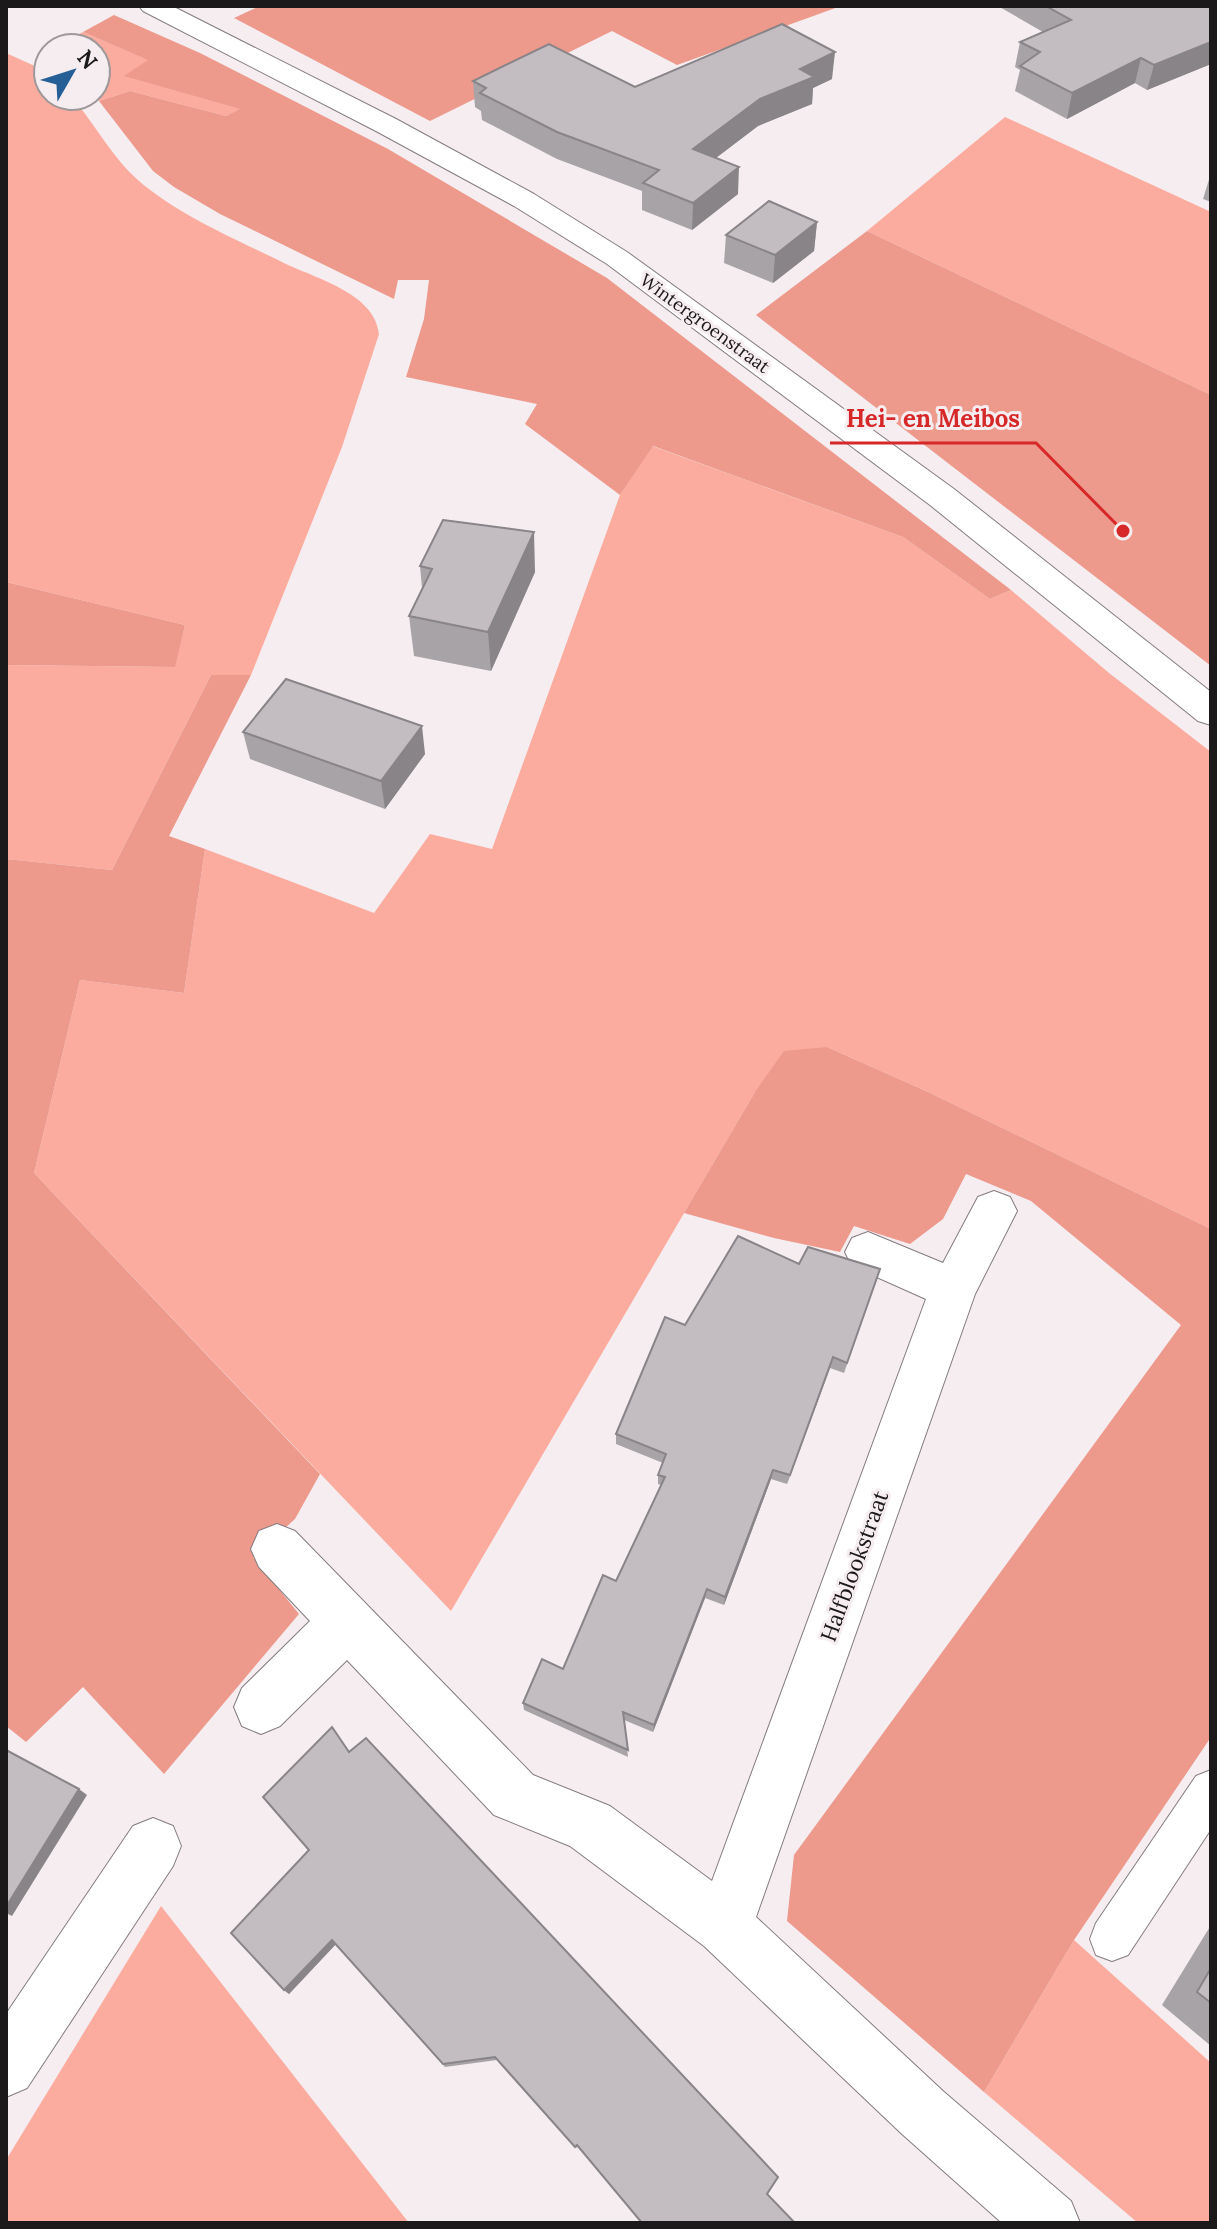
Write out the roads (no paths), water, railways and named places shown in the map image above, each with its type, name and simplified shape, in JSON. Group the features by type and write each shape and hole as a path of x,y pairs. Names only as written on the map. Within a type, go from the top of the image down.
{"street":[{"name":"Wintergroenstraat","path":"152,6 386,125 524,200 617,258 942,497 1211,712"},
{"name":"Halfblookstraat","path":"724,1926 953,1289 994,1211"},
{"path":"868,1252 953,1289"},
{"path":"277,1549 514,1795 590,1826 724,1926 923,2113 1049,2223"},
{"path":"261,1707 347,1622"},
{"path":"6,2067 153,1846"}],"lane":[{"path":"1112,1939 1211,1791"}],"place":[{"name":"Hei- en Meibos","path":"1123,531"}]}
